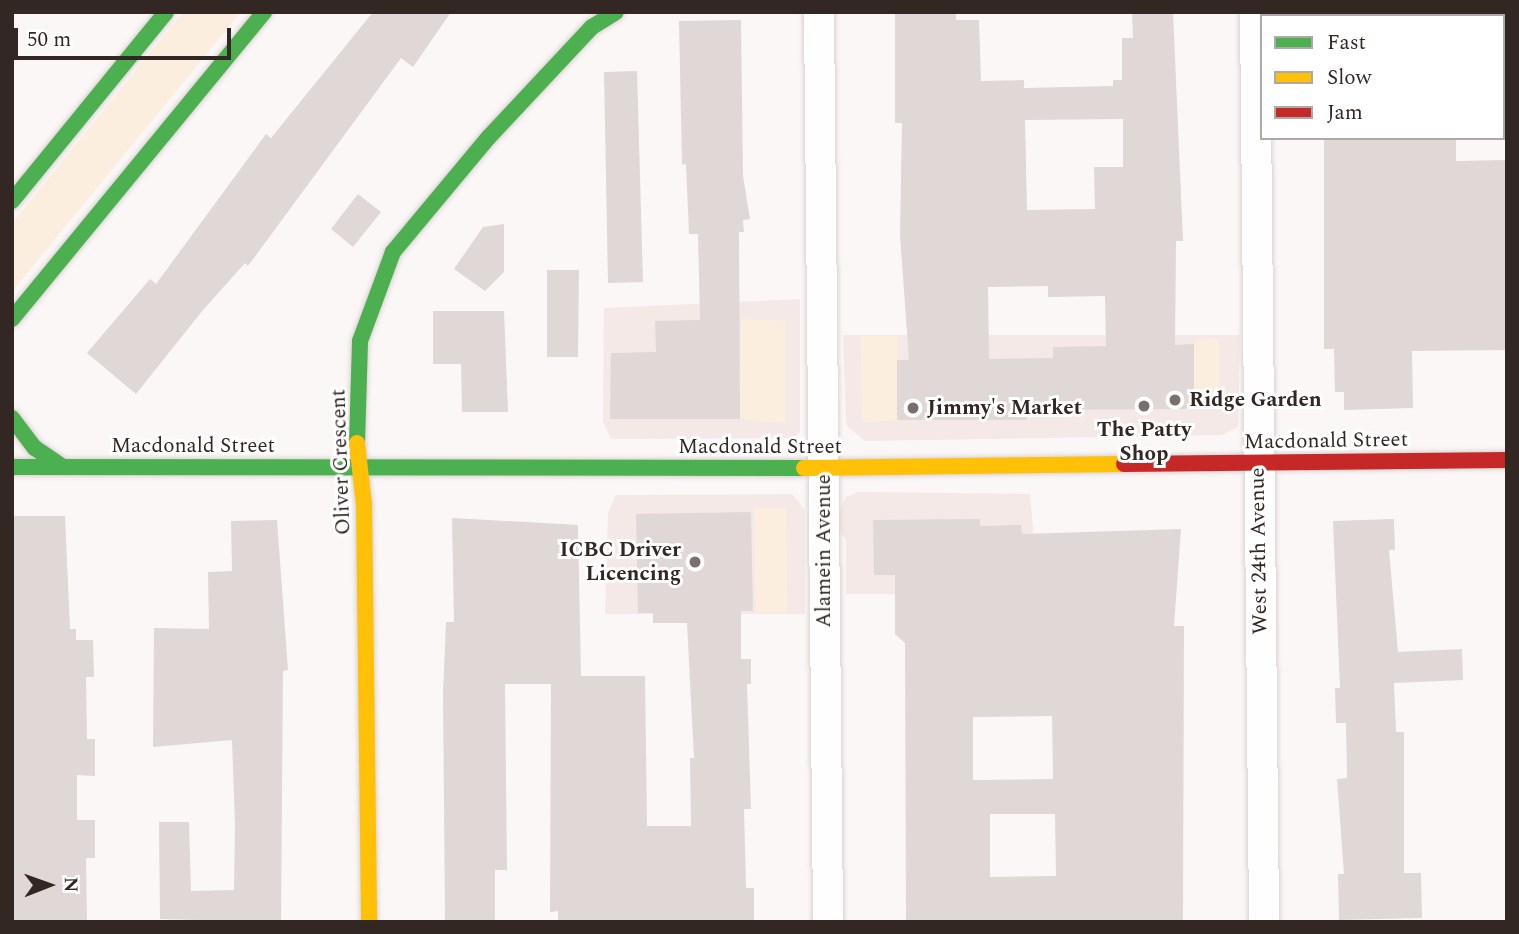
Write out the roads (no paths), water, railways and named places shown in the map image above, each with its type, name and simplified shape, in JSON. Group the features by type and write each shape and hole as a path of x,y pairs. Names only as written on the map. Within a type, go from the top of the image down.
{"street":[{"path":"12,201 166,12"},
{"path":"12,320 264,12"},
{"name":"Oliver Crescent","path":"369,922 360,341 393,252 488,138 592,27 616,12"},
{"name":"Alamein Avenue","path":"819,12 828,922"},
{"name":"West 24th Avenue","path":"1255,12 1264,922"},
{"path":"12,418 35,449 64,467"},
{"name":"Macdonald Street","path":"12,467 824,468 1507,460"}],"place":[{"name":"Ridge Garden","path":"1175,400"},
{"name":"The Patty Shop","path":"1144,406"},
{"name":"Jimmy's Market","path":"913,408"},
{"name":"ICBC Driver Licencing","path":"695,562"}]}
